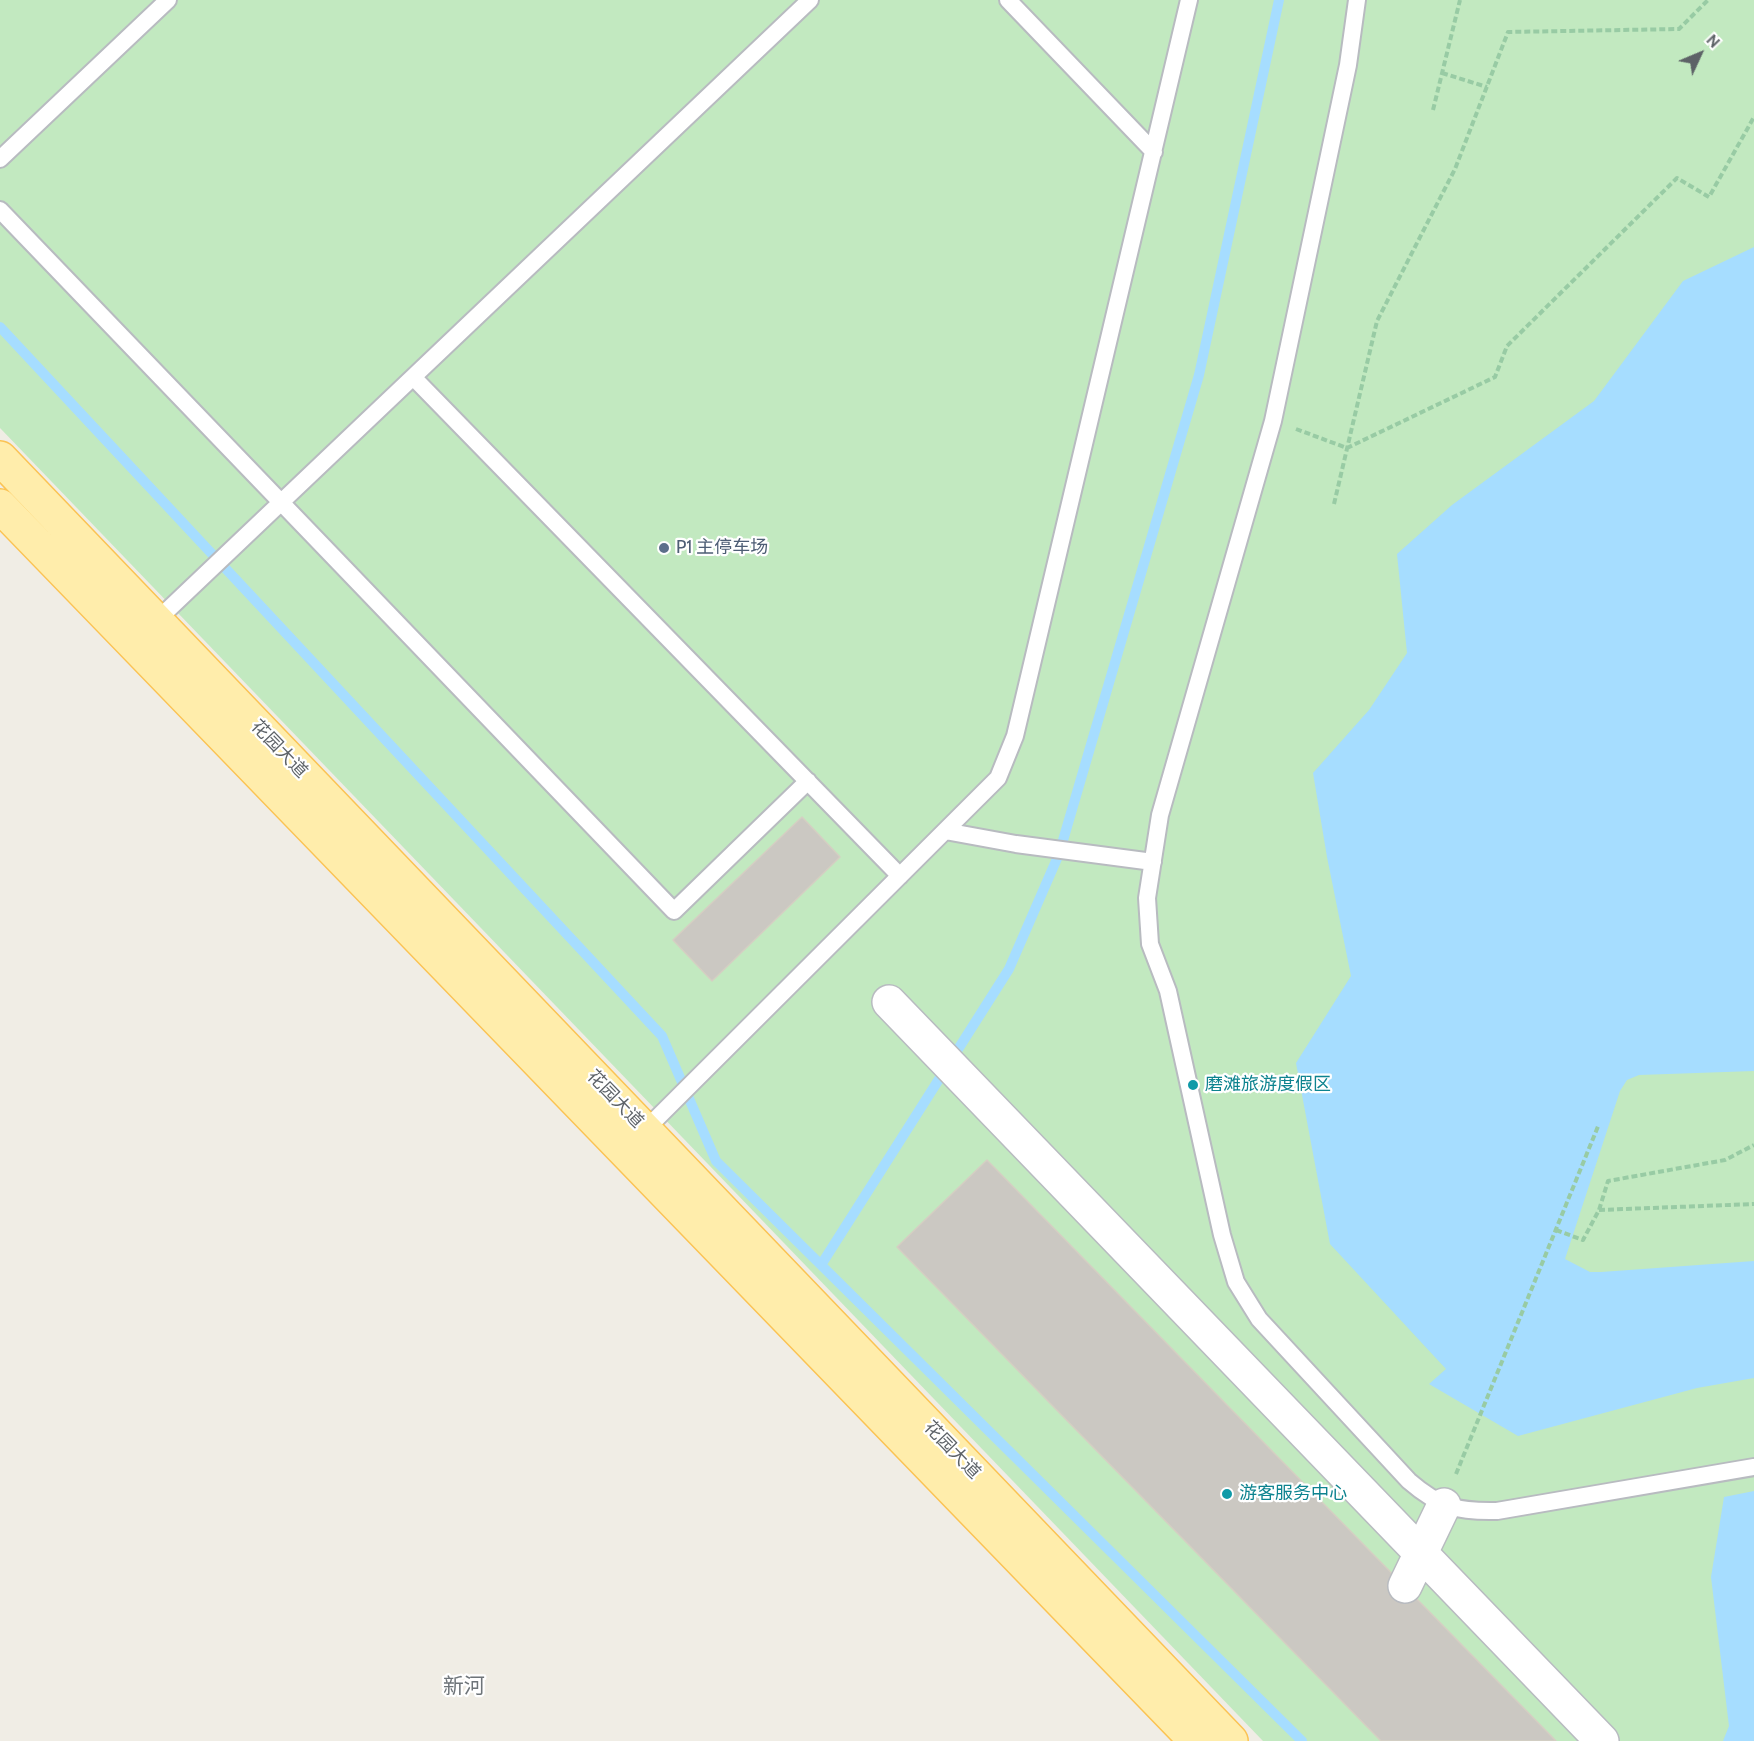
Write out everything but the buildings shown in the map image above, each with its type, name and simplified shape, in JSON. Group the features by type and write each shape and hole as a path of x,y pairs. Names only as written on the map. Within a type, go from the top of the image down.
{"main road":[{"name":"花园大道","path":"0,458 642,1133 1231,1741"},
{"name":"花园大道","path":"0,506 133,643 642,1133 1196,1741"}],"street":[{"path":"889,1002 1602,1741"},
{"path":"1405,1586 1444,1505"}],"lane":[{"path":"0,159 168,0"},
{"path":"133,643 810,0"},
{"path":"1008,0 1154,152"},
{"path":"642,1133 998,778 1015,736 1189,0"},
{"path":"1357,0 1348,65 1273,421 1160,815 1147,898 1150,944 1168,991 1219,1223 1236,1282 1259,1319 1409,1481 1444,1505 1470,1512 1497,1511 1754,1467"},
{"path":"0,210 674,911 808,781"},
{"path":"413,377 900,876"},
{"path":"945,831 1016,844 1153,862"}],"path":[{"path":"1433,110 1460,0"},
{"path":"1334,504 1377,321 1455,169 1508,32 1678,29 1707,0"},
{"path":"1442,73 1487,87"},
{"path":"1273,421 1347,448 1496,377 1507,346 1677,178 1709,197 1754,117"},
{"path":"1444,1505 1599,1124"},
{"path":"1556,1230 1582,1240 1599,1210 1608,1181 1725,1160 1754,1145"},
{"path":"1599,1210 1754,1204"}],"green space":[{"name":"磨滩旅游度假区","path":"0,0 1754,0 1754,1741 1263,1741 0,428"}],"water":[{"path":"1754,247 1754,1071 1639,1075 1627,1080 1620,1091 1565,1259 1590,1272 1754,1261 1754,1378 1697,1388 1518,1436 1429,1384 1446,1369 1330,1244 1296,1063 1351,976 1313,773 1369,710 1407,653 1397,554 1452,505 1594,401 1683,281"},
{"path":"1754,1491 1754,1741 1723,1741 1729,1726 1711,1577 1724,1497"}],"waterway":[{"path":"821,1265 1009,969 1059,854 1199,375 1279,0"},
{"path":"0,327 662,1036 716,1161 1302,1741"}],"place":[{"name":"P1 主停车场","path":"664,548"},
{"name":"磨滩旅游度假区","path":"1193,1085"},
{"name":"游客服务中心","path":"1227,1494"}],"district":[{"name":"新河","path":"464,1687"}]}
